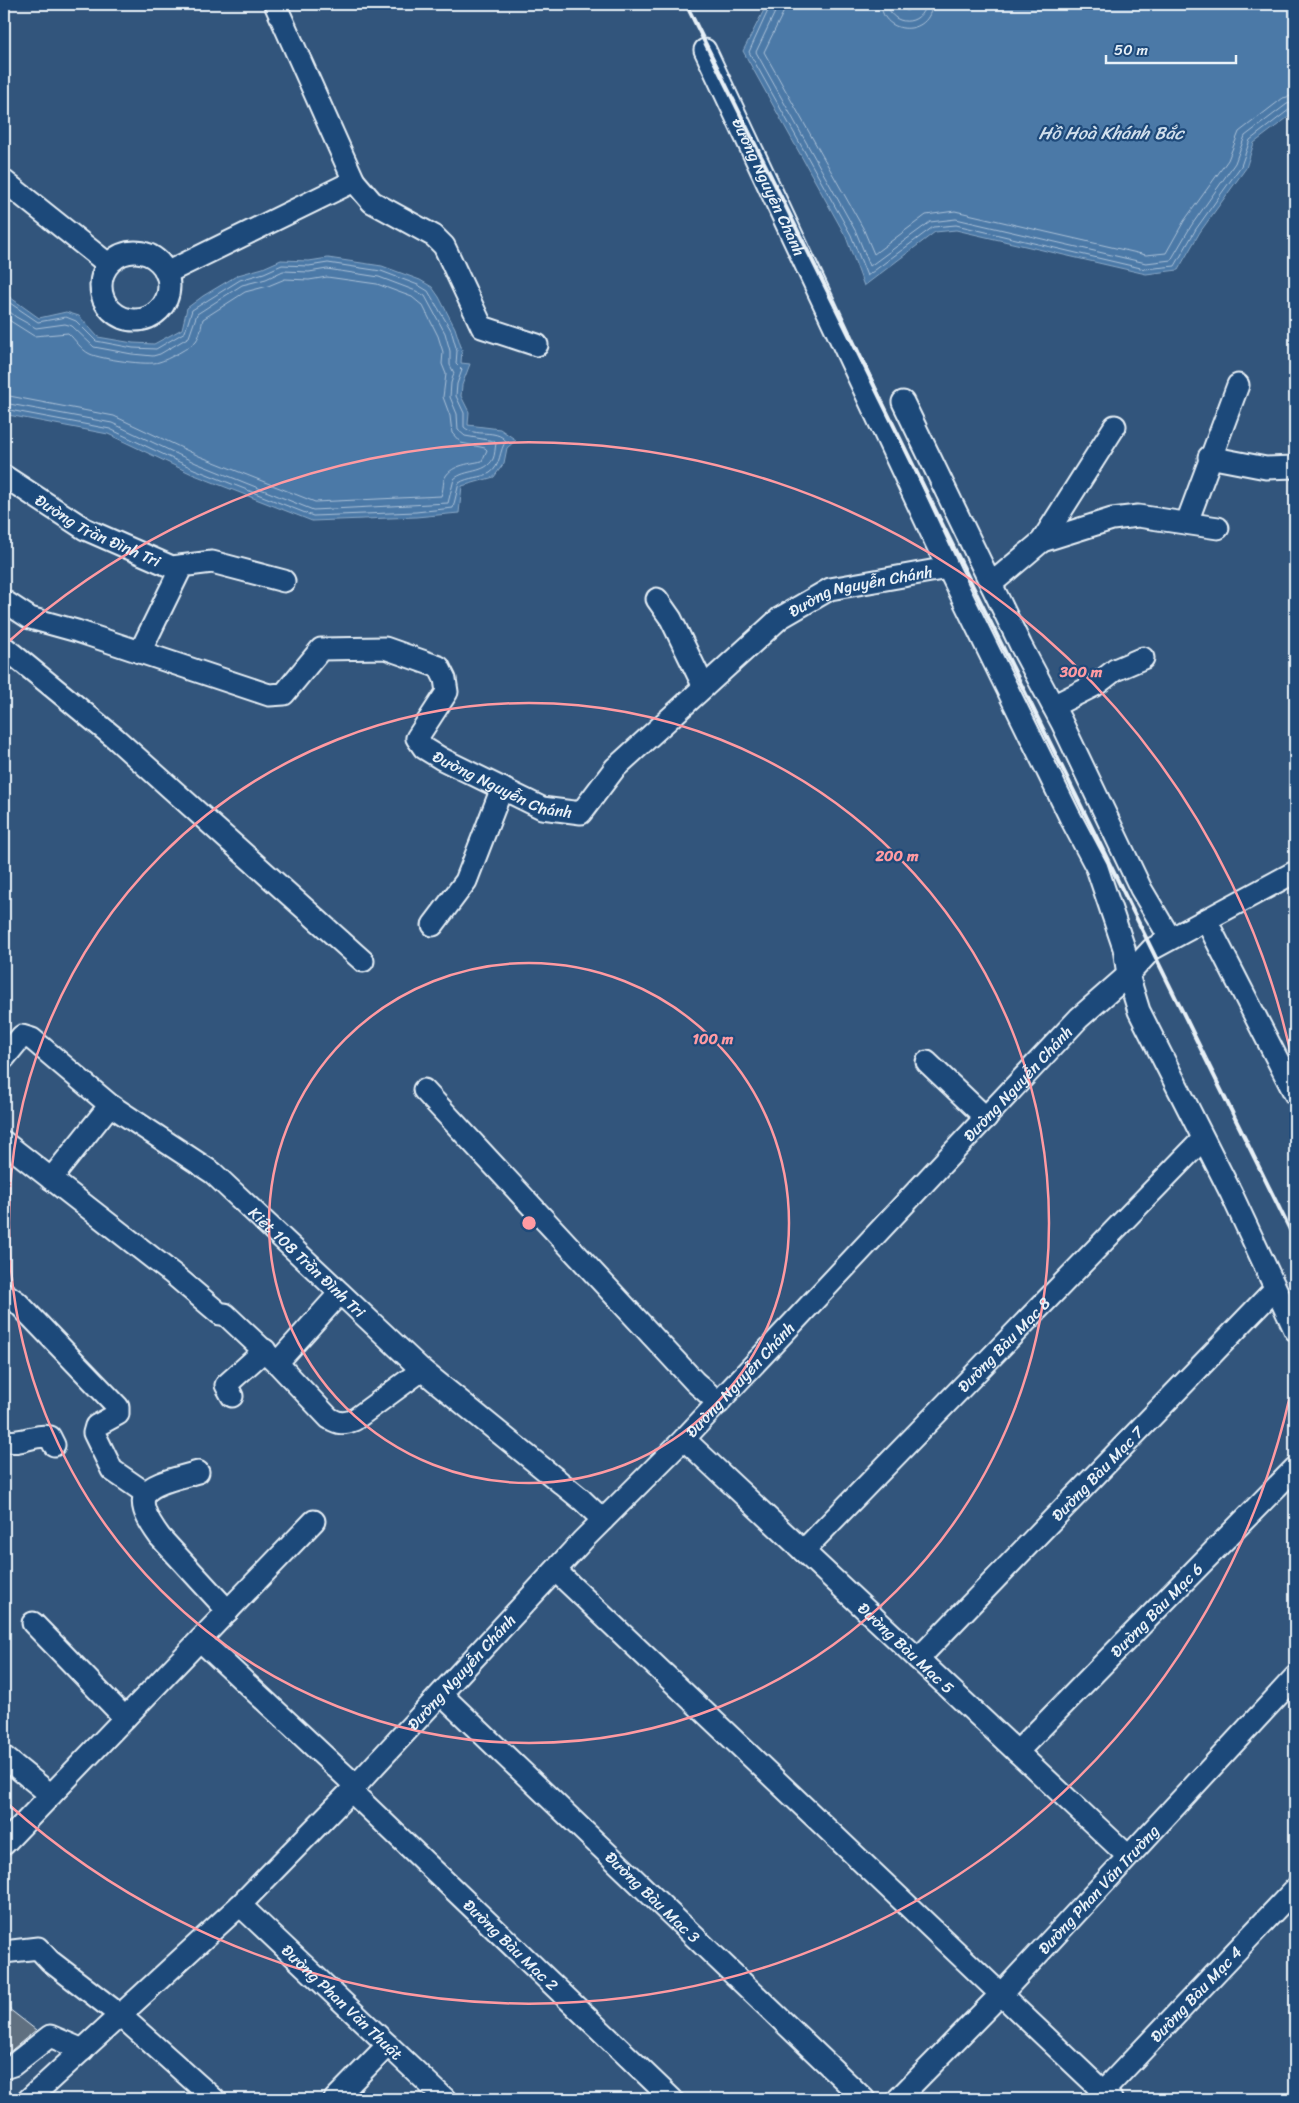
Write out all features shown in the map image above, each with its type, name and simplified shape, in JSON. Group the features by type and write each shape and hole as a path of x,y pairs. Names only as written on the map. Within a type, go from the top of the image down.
{"street":[{"path":"275,4 354,181 372,202 434,236 444,246 482,327 536,345"},
{"name":"Đường Nguyễn Chánh","path":"704,50 948,568 1097,868 1124,948 1128,974"},
{"path":"4,181 108,264"},
{"path":"166,273 354,181"},
{"path":"144,252 161,262 170,280 168,300 155,315 136,321 117,316 104,302 100,282 108,264 124,253 144,252"},
{"path":"1187,522 1209,457 1238,385"},
{"path":"903,402 1141,889 1170,938"},
{"path":"991,584 1042,541 1115,426"},
{"path":"1209,457 1266,468 1295,467"},
{"name":"Đường Trần Đình Tri","path":"4,476 85,529 172,567 212,562 284,581"},
{"path":"1042,541 1112,519 1138,516 1218,528"},
{"path":"140,652 182,566"},
{"name":"Đường Nguyễn Chánh","path":"4,601 30,618 77,631 269,695 284,694 321,649 385,648 439,667 445,679 447,692 417,738 424,748 442,759 542,808 581,813 615,768 780,618 830,590 948,568"},
{"path":"657,599 671,618 704,687"},
{"path":"4,647 115,738 363,961"},
{"path":"1053,706 1097,684 1115,670 1143,658"},
{"path":"433,926 466,880 502,788"},
{"name":"Đường Nguyễn Chánh","path":"30,2099 240,1905 354,1789 603,1520 684,1440 1079,1018 1128,974 1152,949 1295,872"},
{"path":"1206,920 1295,1094"},
{"path":"1128,974 1139,1011 1231,1193 1295,1330"},
{"name":"Kiệt 108 Trần Đình Tri","path":"4,1058 22,1036 32,1039 110,1105 213,1173 422,1370 582,1500 603,1520"},
{"path":"927,1062 986,1118"},
{"path":"424,1090 695,1382 719,1403"},
{"path":"51,1179 110,1105"},
{"name":"Đường Bàu Mạc 8","path":"803,1551 1203,1140"},
{"path":"4,1142 173,1274 220,1314 225,1314 271,1356 329,1418 337,1423 344,1424 354,1420 422,1370"},
{"name":"Đường Bàu Mạc 7","path":"918,1659 1275,1289"},
{"path":"4,1293 17,1302 118,1407 118,1414 96,1426 94,1433 112,1470 144,1492"},
{"path":"232,1396 226,1385 271,1356 340,1293"},
{"path":"4,1440 20,1442 43,1435 50,1437 54,1445"},
{"name":"Đường Bàu Mạc 5","path":"684,1440 1128,1856"},
{"name":"Đường Bàu Mạc 6","path":"1017,1752 1295,1468"},
{"path":"198,1472 152,1486 144,1492 142,1502 150,1524 186,1568 228,1611"},
{"path":"4,1844 314,1521"},
{"path":"556,1571 1001,1994 1104,2097"},
{"path":"34,1623 124,1718"},
{"path":"200,1640 354,1789"},
{"name":"Đường Phan Văn Trường","path":"898,2099 1001,1994 1295,1677"},
{"name":"Đường Bàu Mạc 3","path":"442,1695 864,2099"},
{"path":"4,1757 51,1795"},
{"name":"Đường Bàu Mạc 2","path":"354,1789 672,2099"},
{"name":"Đường Bàu Mạc 4","path":"1104,2097 1295,1889"},
{"name":"Đường Phan Văn Thuật","path":"240,1905 445,2099"},
{"path":"4,1952 38,1948 50,1961 120,2015 214,2099"},
{"path":"4,2068 13,2065 50,2036 83,2050"},
{"path":"335,2099 388,2044"}],"water":[{"name":"Hồ Hoà Khánh Bắc","path":"767,4 897,4 907,11 916,4 1295,4 1295,112 1254,143 1246,168 1200,232 1178,270 1146,274 956,230 935,232 864,286 846,237 743,51"},
{"path":"328,258 382,266 420,280 432,287 455,328 462,350 461,363 470,364 462,385 461,396 469,412 468,425 500,429 516,440 507,448 504,463 494,477 462,486 459,513 416,517 312,521 192,474 108,434 4,413 4,293 39,318 66,312 79,316 98,337 133,343 154,344 182,329 187,308 238,275 263,268 281,260 309,261"}],"building":[{"path":"4,2005 36,2030 7,2054 4,2052"}],"railway":[{"path":"686,4 1295,1240"}]}
